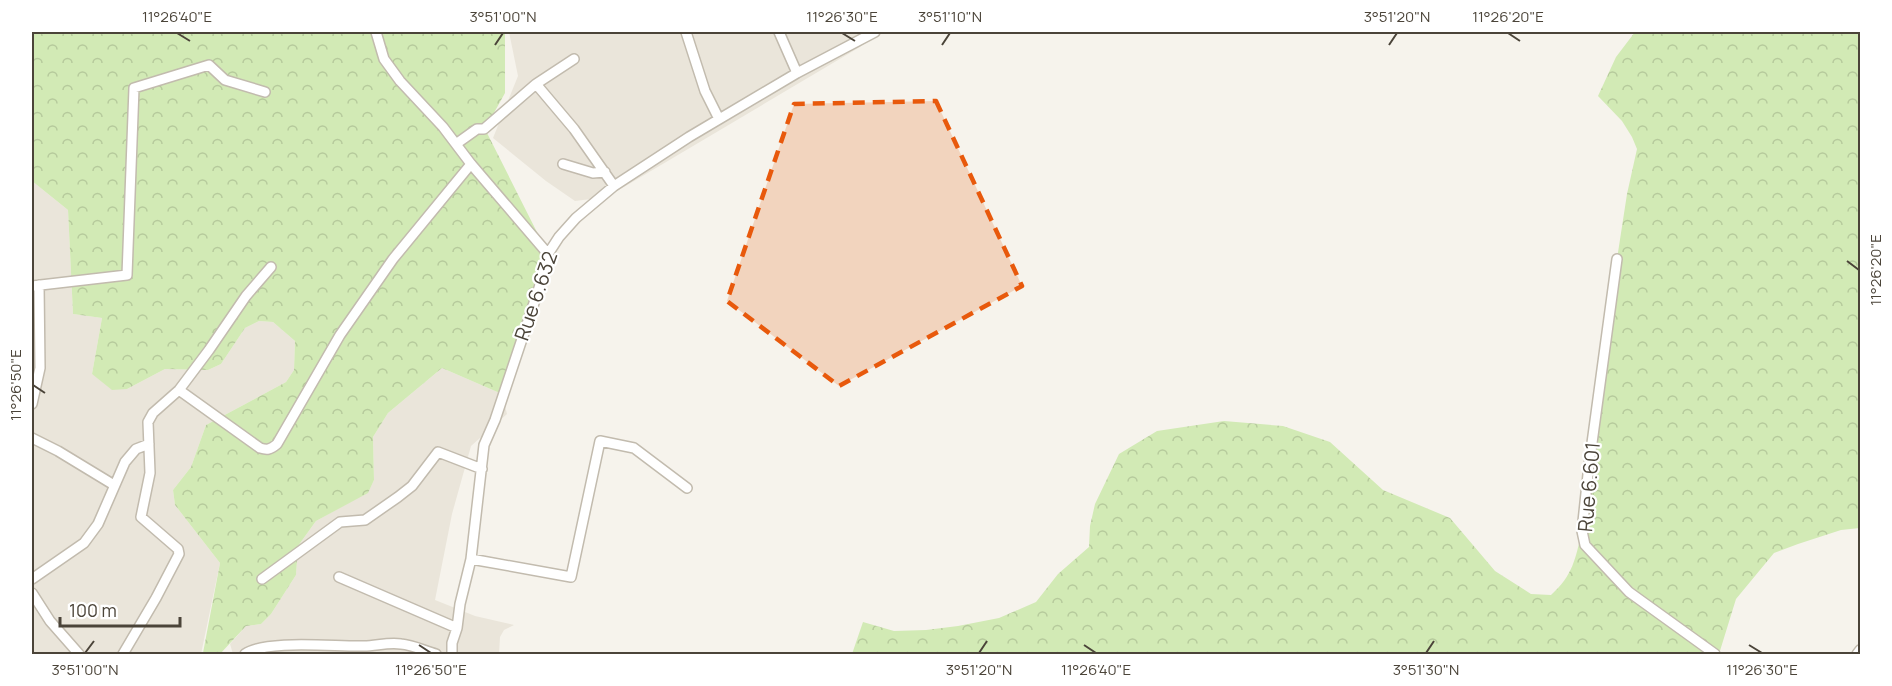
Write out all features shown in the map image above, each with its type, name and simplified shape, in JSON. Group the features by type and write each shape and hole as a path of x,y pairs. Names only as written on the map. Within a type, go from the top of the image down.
{"street":[{"path":"376,32 384,58 400,81 443,127 471,164 548,254"},
{"path":"686,32 705,91 718,119"},
{"path":"779,32 797,73"},
{"name":"Rue 6.632","path":"453,654 452,644 471,559 484,445 495,420 543,276 548,254 568,226 614,186 718,119 797,73 875,32"},
{"path":"456,144 477,129 484,129 536,84 574,59"},
{"path":"32,404 40,368 35,285 127,275 134,88 209,65 225,80 265,92"},
{"path":"536,84 574,129 614,186"},
{"path":"179,390 260,448 267,450 272,448 277,444 340,335 393,259 471,164"},
{"path":"563,164 593,173 605,172"},
{"name":"Rue 6.601","path":"1617,259 1589,465 1582,531 1585,545 1629,592 1715,654"},
{"path":"123,654 179,554 178,549 141,517 150,473 148,422 153,413 179,390 246,296 271,267"},
{"path":"32,438 114,485"},
{"path":"471,559 571,577 600,441 634,448 687,488"},
{"path":"32,579 84,543 98,524 125,462 136,449 149,444"},
{"path":"262,579 340,522 365,520 398,497 412,486 438,452 482,469"},
{"path":"339,577 457,628"},
{"path":"32,594 50,621 79,654"},
{"path":"245,654 294,645 366,646 381,644 401,644 436,654"},
{"path":"1857,654 1860,650"}],"highlighted area":[{"path":"936,101 1022,286 839,386 727,301 794,104"}],"shaded area":[{"path":"509,32 877,32 860,47 607,197 575,201 546,181 493,138 518,76"},
{"path":"32,181 68,210 73,314 102,318 92,374 127,389 165,369 208,370 221,364 245,328 259,321 273,322 295,341 294,370 286,382 206,425 191,467 173,490 175,505 220,563 201,654 32,654"},
{"path":"442,368 502,394 507,414 471,446 452,514 435,600 475,616 514,625 504,630 500,637 499,654 233,654 230,644 246,626 261,624 271,614 296,575 298,546 316,521 368,492 374,480 373,437 388,413"}],"green space":[{"path":"32,32 505,32 505,93 485,129 548,254 502,394 442,368 388,413 373,437 374,480 368,493 316,521 298,546 296,575 271,614 261,624 246,626 220,654 203,653 220,563 175,505 173,490 191,467 206,425 286,382 294,370 295,341 273,322 259,321 245,328 221,364 208,370 165,369 127,389 112,390 92,374 102,318 73,314 68,210 32,181"},
{"path":"1635,32 1860,32 1860,528 1841,530 1774,553 1736,599 1719,654 852,654 863,622 894,631 926,630 999,618 1036,602 1058,574 1089,547 1090,526 1095,504 1119,454 1157,431 1224,421 1283,426 1330,442 1383,490 1450,518 1495,571 1531,594 1551,595 1569,574 1582,531 1617,259 1637,149 1622,121 1598,96 1616,57"}]}
